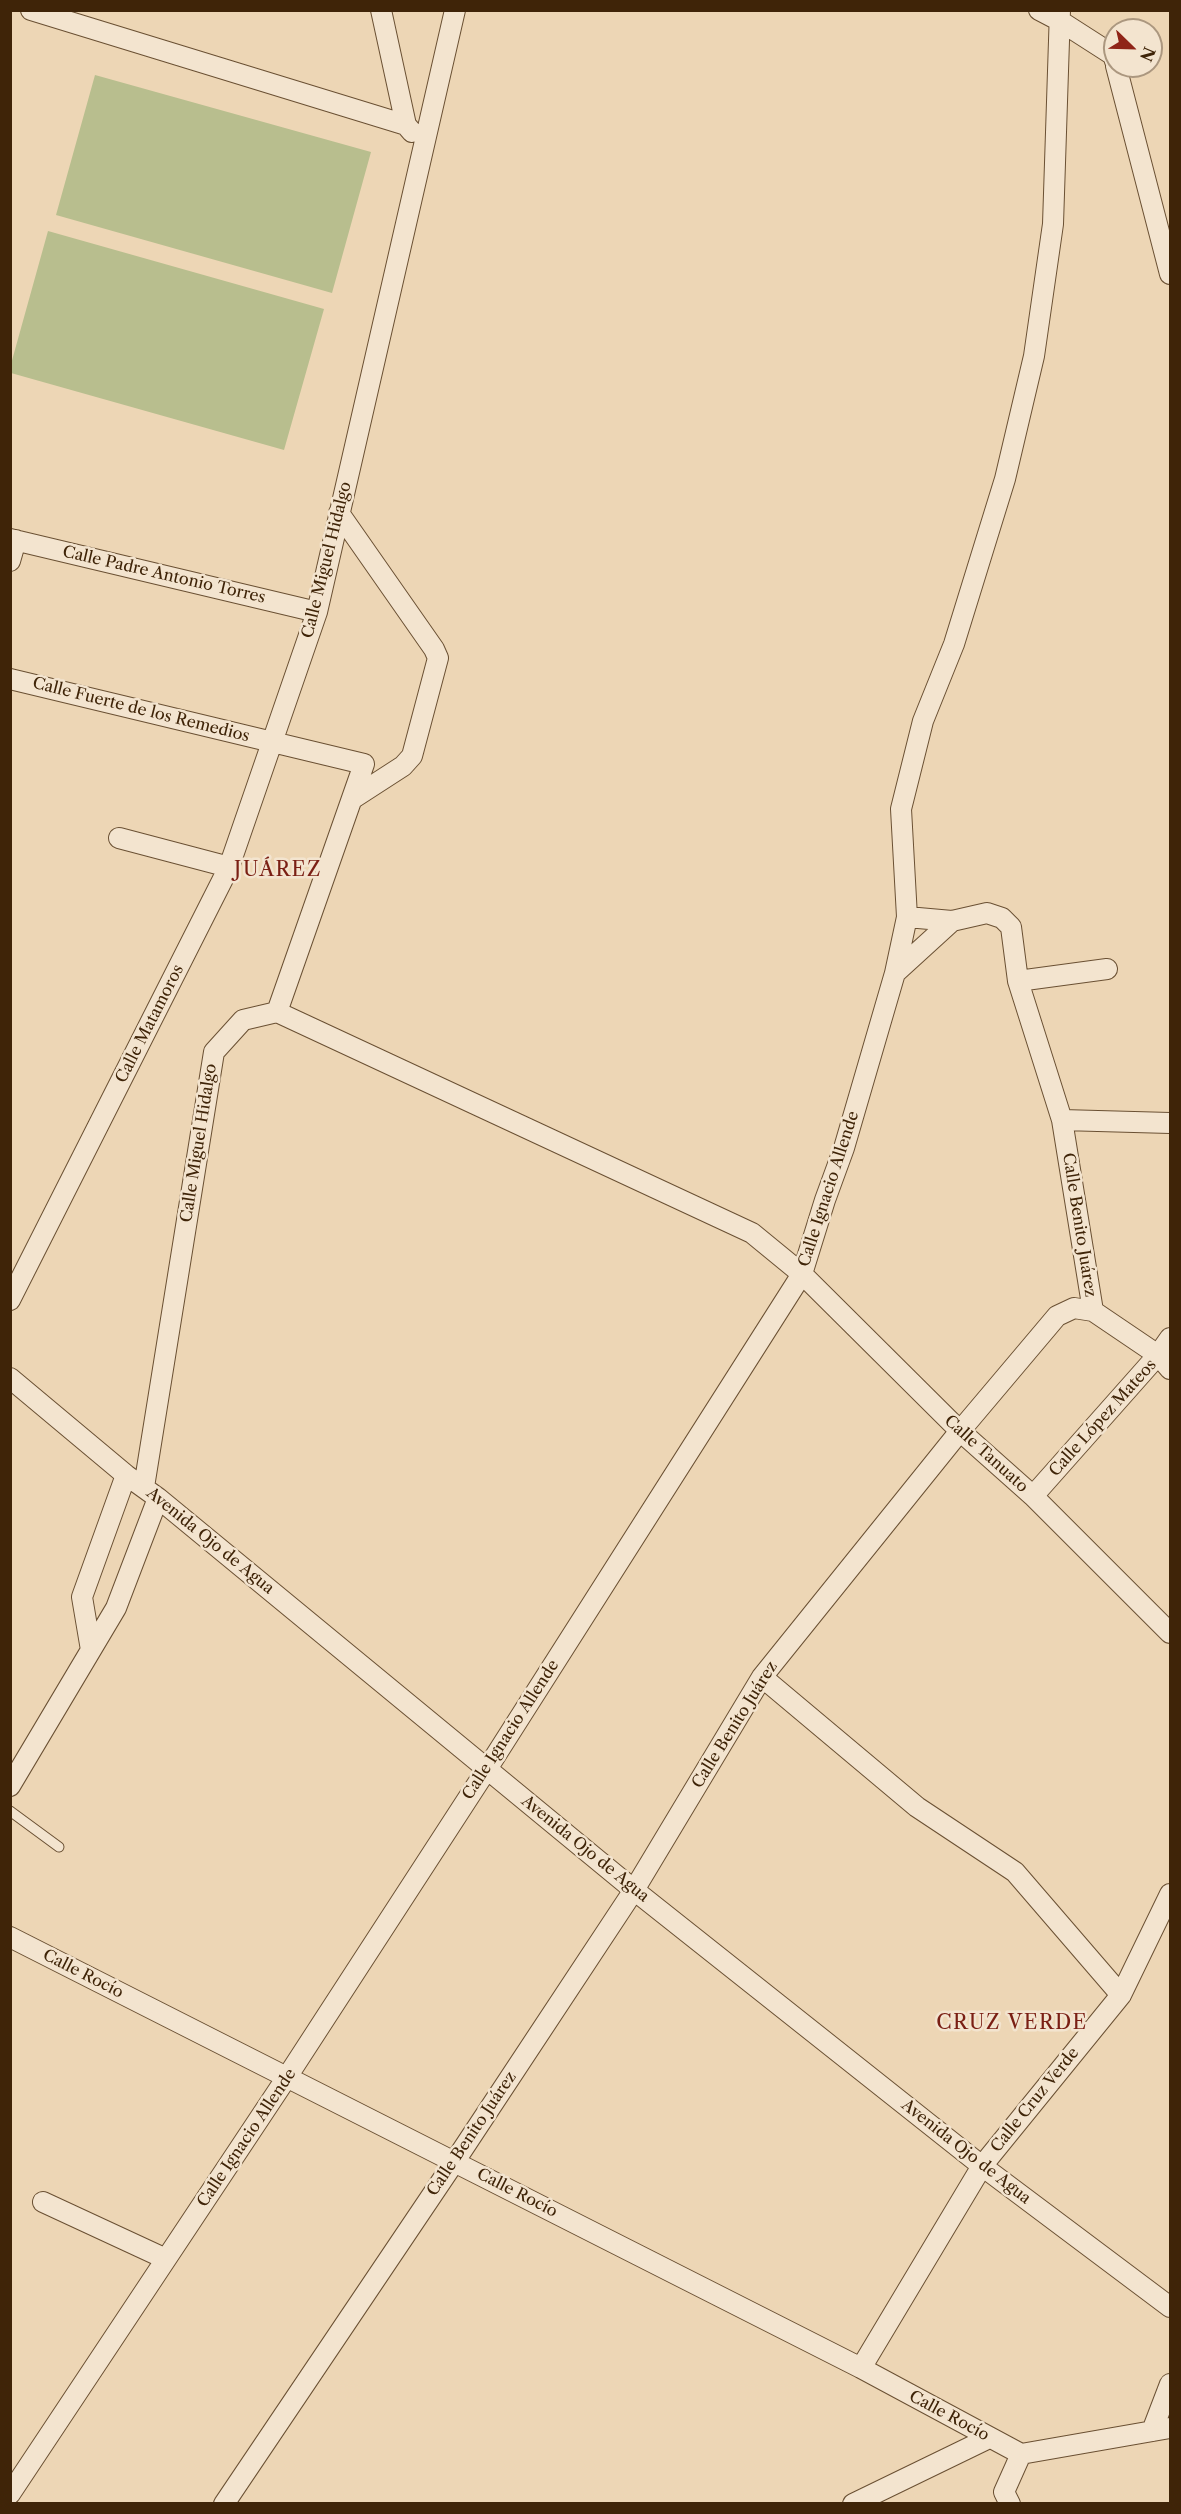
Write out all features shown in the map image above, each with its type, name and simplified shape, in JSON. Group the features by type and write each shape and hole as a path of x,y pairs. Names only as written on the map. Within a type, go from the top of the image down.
{"street":[{"path":"31,10 406,125"},
{"path":"381,10 406,125 424,145"},
{"name":"Calle Miguel Hidalgo","path":"271,742 316,612 455,10"},
{"path":"1039,10 1060,16 1103,48"},
{"name":"Calle Ignacio Allende","path":"10,2494 487,1769 802,1274 844,1148 896,973 907,917 901,809 923,721 954,644 1005,479 1034,356 1053,224 1060,16"},
{"path":"1119,78 1170,274"},
{"path":"339,513 438,658 412,756 403,766 352,799"},
{"path":"10,561 13,539"},
{"name":"Calle Padre Antonio Torres","path":"13,539 316,612"},
{"name":"Calle Fuerte de los Remedios","path":"10,679 271,742"},
{"path":"271,742 364,764 277,1012"},
{"name":"Calle Matamoros","path":"10,1299 229,867 271,742"},
{"path":"119,838 229,867"},
{"name":"Calle Benito Juárez","path":"224,2504 634,1890 762,1677 960,1431 1057,1316 1074,1308 1093,1311 1062,1120 1018,981 1011,927 1002,918 987,913 952,921"},
{"path":"907,917 952,921"},
{"path":"896,973 952,921"},
{"path":"1018,981 1107,969"},
{"name":"Calle Miguel Hidalgo","path":"10,1786 116,1608 151,1492 214,1052 243,1020 277,1012"},
{"name":"Calle Tanuato","path":"277,1012 752,1233 802,1274 960,1431 1033,1496 1170,1633"},
{"path":"1062,1120 1170,1124"},
{"path":"1093,1311 1164,1362"},
{"name":"Calle López Mateos","path":"1033,1496 1164,1362 1170,1338"},
{"name":"Avenida Ojo de Agua","path":"10,1378 634,1890 982,2166 1170,2307"},
{"path":"90,1650 82,1597 126,1475"},
{"path":"762,1677 917,1807 1015,1872 1121,1995"},
{"name":"Calle Cruz Verde","path":"861,2368 982,2166 1121,1995 1170,1894"},
{"name":"Calle Rocío","path":"10,1937 861,2368 1021,2454"},
{"path":"43,2202 166,2259"},
{"path":"1010,2504 1004,2492 1021,2454 1161,2430 1170,2384"},
{"path":"854,2504 989,2438"}],"lane":[{"path":"10,1811 59,1847"}],"green space":[{"path":"95,75 371,152 332,293 56,215"},
{"path":"48,231 324,309 284,450 11,373 11,364"}],"district":[{"name":"JUÁREZ","path":"278,870"},
{"name":"CRUZ VERDE","path":"1012,2023"}]}
